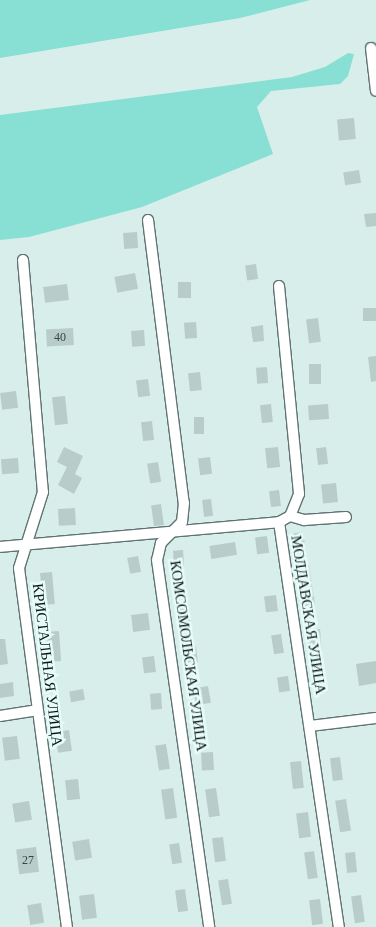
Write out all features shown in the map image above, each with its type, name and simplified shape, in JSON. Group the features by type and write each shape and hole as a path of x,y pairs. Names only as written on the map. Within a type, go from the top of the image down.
{"street":[{"path":"371,48 376,91"},
{"path":"148,220 184,503 182,522 194,531"},
{"name":"КРИСТАЛЬНАЯ УЛИЦА","path":"23,260 42,492 20,568 37,710 67,927"},
{"name":"МОЛДАВСКАЯ УЛИЦА","path":"279,286 299,494 290,516 279,522 339,927"},
{"path":"290,516 304,520 346,517"},
{"name":"КОМСОМОЛЬСКАЯ УЛИЦА","path":"182,522 161,543 158,560 209,927"},
{"path":"0,547 279,522"},
{"path":"0,716 37,710"},
{"path":"310,726 376,718"}],"shaded area":[{"path":"0,0 310,0 240,18 0,58"},
{"path":"348,53 354,54 348,76 340,84 271,91 257,107 273,154 142,207 29,237 0,240 0,115 292,77 325,67"}],"building":[{"path":"354,118 356,139 339,140 337,119"},
{"path":"359,170 361,183 345,185 343,173"},
{"path":"376,213 376,226 366,227 364,214"},
{"path":"137,232 138,248 124,249 123,233"},
{"path":"256,264 258,279 247,280 245,266"},
{"path":"135,273 138,289 117,293 114,277"},
{"path":"178,282 191,282 191,298 178,298"},
{"path":"67,284 69,300 45,303 43,287"},
{"path":"363,308 376,308 376,321 363,321"},
{"path":"318,318 321,342 309,343 306,319"},
{"path":"196,322 197,338 185,339 184,323"},
{"path":"263,325 264,341 253,342 251,327"},
{"path":"73,328 74,345 47,346 46,329"},
{"path":"144,330 145,346 132,347 131,331"},
{"path":"376,356 376,381 371,382 368,357"},
{"path":"309,364 321,364 321,384 309,384"},
{"path":"267,367 268,383 257,384 256,368"},
{"path":"200,372 202,390 190,391 188,373"},
{"path":"148,379 150,396 138,397 136,380"},
{"path":"16,391 18,408 2,410 0,393"},
{"path":"65,396 68,424 55,425 52,397"},
{"path":"271,404 273,422 262,423 260,405"},
{"path":"328,404 329,419 309,420 308,405"},
{"path":"194,417 204,417 204,434 194,434"},
{"path":"152,421 154,440 143,441 141,422"},
{"path":"64,447 83,456 75,474 82,478 74,494 58,485 67,467 57,462"},
{"path":"278,447 280,467 267,468 265,448"},
{"path":"326,447 328,464 318,465 316,448"},
{"path":"210,457 212,474 200,475 198,458"},
{"path":"18,458 19,473 2,474 1,459"},
{"path":"158,462 161,482 150,483 147,464"},
{"path":"336,483 338,502 323,503 321,485"},
{"path":"279,490 281,506 271,507 269,491"},
{"path":"211,499 213,516 204,517 202,500"},
{"path":"161,504 164,525 154,526 151,505"},
{"path":"75,508 76,525 59,526 58,509"},
{"path":"303,532 306,551 296,552 293,534"},
{"path":"267,536 269,553 257,554 255,537"},
{"path":"235,542 237,555 211,559 209,546"},
{"path":"183,550 184,566 174,567 173,551"},
{"path":"138,556 141,572 130,574 127,558"},
{"path":"309,565 315,605 304,606 296,566"},
{"path":"52,572 55,604 43,605 40,573"},
{"path":"276,595 278,611 266,612 264,596"},
{"path":"189,608 190,622 180,623 179,609"},
{"path":"148,613 150,630 133,632 131,615"},
{"path":"320,629 325,689 315,691 307,630"},
{"path":"59,631 61,661 48,662 46,632"},
{"path":"281,634 284,653 274,654 271,636"},
{"path":"0,639 5,639 8,664 0,665"},
{"path":"196,646 198,662 188,663 186,647"},
{"path":"154,656 156,672 144,673 142,657"},
{"path":"376,661 376,683 359,686 356,664"},
{"path":"288,676 290,691 279,692 277,678"},
{"path":"13,682 14,696 0,698 0,684"},
{"path":"208,686 211,703 196,705 193,689"},
{"path":"83,689 85,700 71,702 69,691"},
{"path":"161,693 162,709 151,710 150,694"},
{"path":"69,730 72,751 58,753 55,732"},
{"path":"17,736 20,759 5,761 2,738"},
{"path":"166,744 170,769 159,770 155,746"},
{"path":"213,752 214,770 202,771 201,753"},
{"path":"340,757 343,780 333,781 330,758"},
{"path":"301,761 304,788 293,789 290,762"},
{"path":"78,779 80,799 67,800 65,780"},
{"path":"173,788 177,818 165,819 161,790"},
{"path":"216,788 220,816 209,817 205,790"},
{"path":"346,799 351,831 340,832 335,801"},
{"path":"29,801 32,820 15,822 12,804"},
{"path":"308,812 311,837 299,838 296,813"},
{"path":"223,837 226,861 215,862 212,838"},
{"path":"89,839 92,858 75,860 72,842"},
{"path":"179,843 182,863 172,864 169,845"},
{"path":"36,847 39,872 19,874 16,849"},
{"path":"314,851 318,878 308,879 304,852"},
{"path":"355,852 357,872 347,873 345,853"},
{"path":"228,879 232,904 222,905 218,881"},
{"path":"185,889 188,911 178,912 175,890"},
{"path":"94,894 97,918 82,920 79,896"},
{"path":"361,895 365,922 355,923 351,896"},
{"path":"320,899 323,924 312,925 309,900"},
{"path":"41,903 44,923 30,925 27,905"}]}
